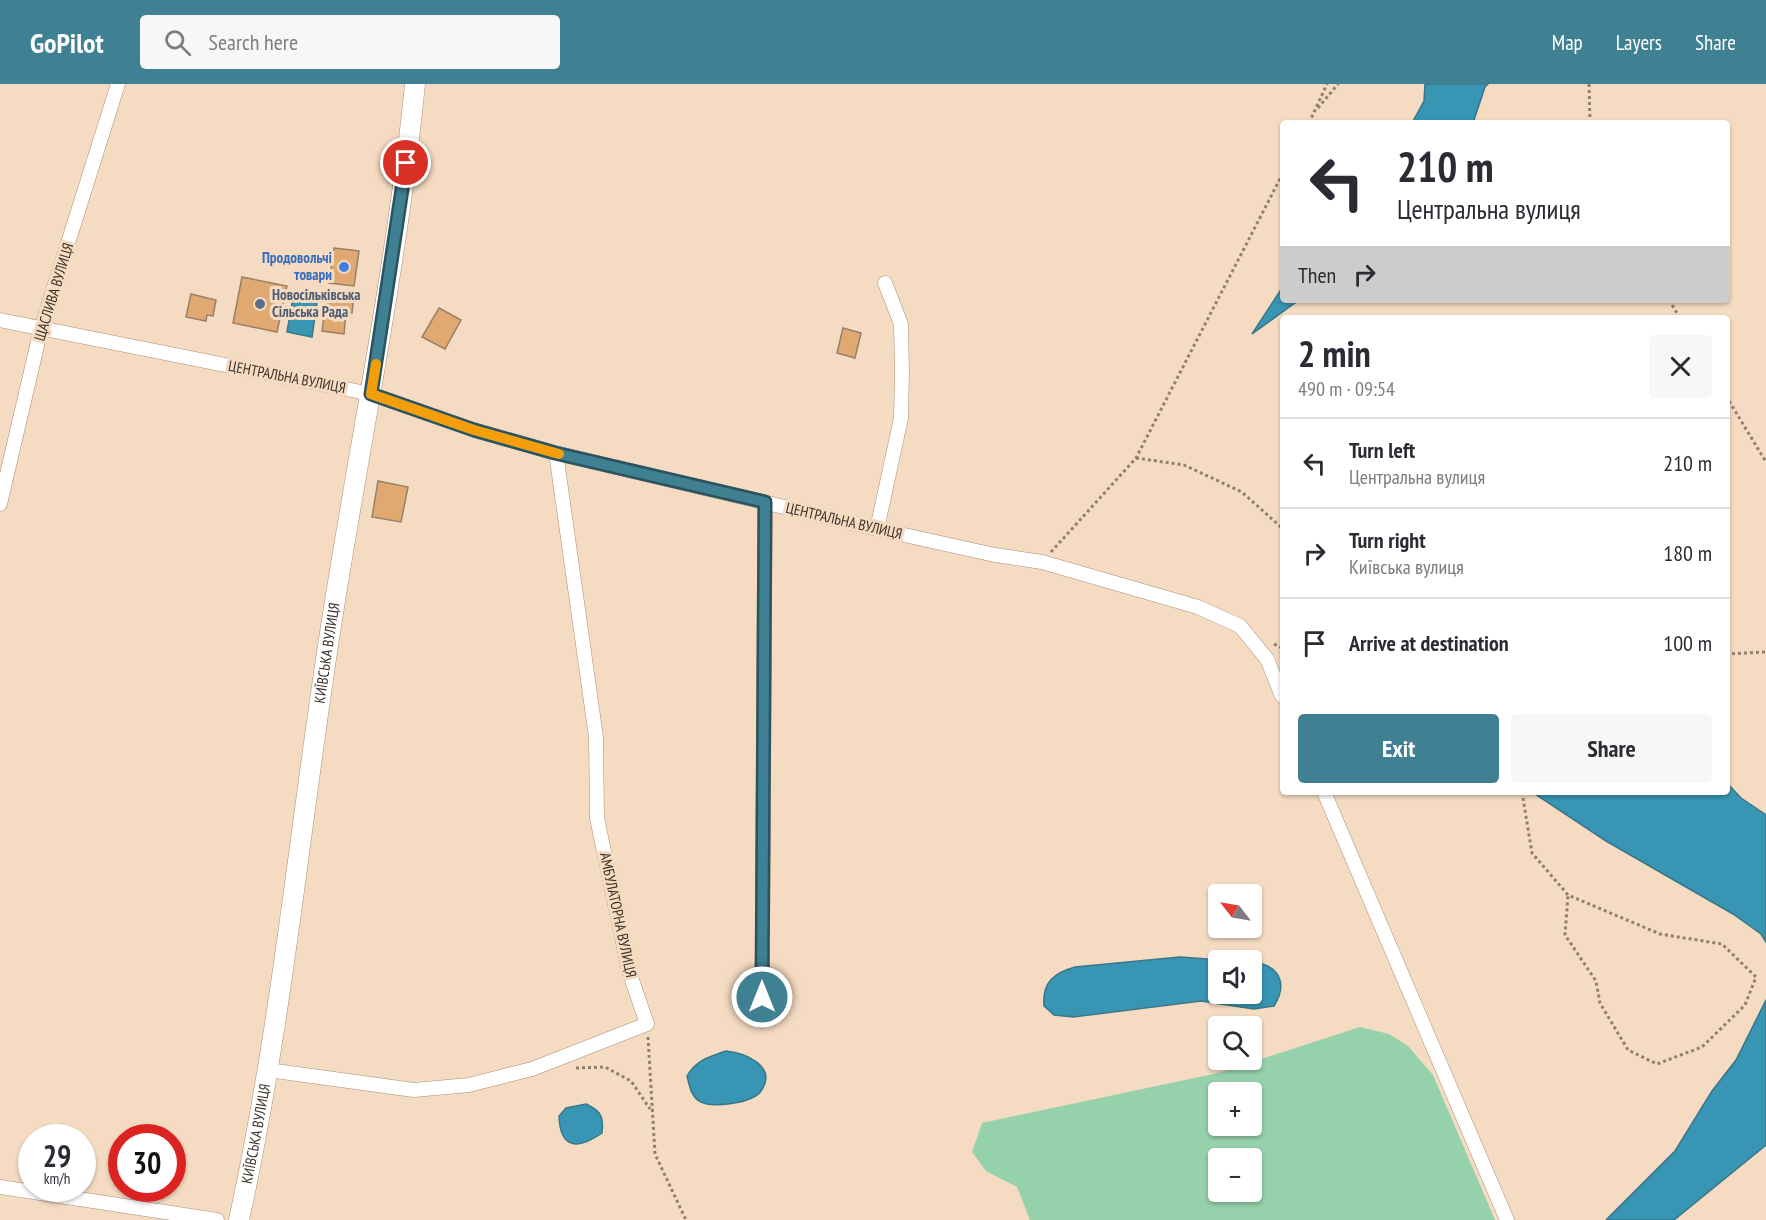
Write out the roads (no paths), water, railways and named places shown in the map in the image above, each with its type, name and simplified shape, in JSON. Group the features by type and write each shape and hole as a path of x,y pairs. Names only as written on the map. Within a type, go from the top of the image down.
{"street":[{"name":"ЩАСЛИВА ВУЛИЦЯ","path":"0,504 41,329 118,84"},
{"name":"КИЇВСЬКА ВУЛИЦЯ","path":"239,1220 268,1070 331,626 371,394 410,140 415,84"},
{"path":"877,529 901,418 901,324 885,283"},
{"name":"ЦЕНТРАЛЬНА ВУЛИЦЯ","path":"0,320 371,394 474,430 555,453 877,529 995,555 1042,562 1198,607 1240,626 1267,659 1280,691"},
{"name":"АМБУЛАТОРНА ВУЛИЦЯ","path":"268,1070 414,1090 469,1084 532,1069 647,1024 629,971 597,818 596,737 555,453"},
{"path":"762,1021 765,502"},
{"path":"1325,795 1508,1220"},
{"path":"0,1187 218,1220"}],"water":[{"path":"1425,84 1488,84 1474,120 1414,120 1424,101"},
{"path":"294,291 318,295 312,337 287,332"},
{"path":"1280,291 1280,303 1295,303 1252,334"},
{"path":"1730,786 1741,798 1766,815 1766,942 1761,934 1733,914 1606,841 1537,795 1730,795"},
{"path":"1180,957 1208,959 1208,1002 1201,1001 1073,1017 1054,1015 1044,1006 1047,985 1061,972 1075,967"},
{"path":"1262,964 1274,970 1281,989 1274,1006 1254,1009 1221,1004 1262,1004"},
{"path":"1766,1000 1766,1145 1674,1220 1606,1220 1675,1151 1712,1091 1736,1060"},
{"path":"726,1051 757,1062 765,1074 765,1082 761,1091 750,1099 732,1104 722,1105 699,1101 692,1093 687,1076 699,1063"},
{"path":"586,1104 600,1115 602,1133 585,1142 572,1143 563,1135 559,1116 566,1108"}],"place":[{"name":"Продовольчі товари","path":"344,267"},
{"name":"Новосільківська Сільська Рада","path":"260,304"}]}
